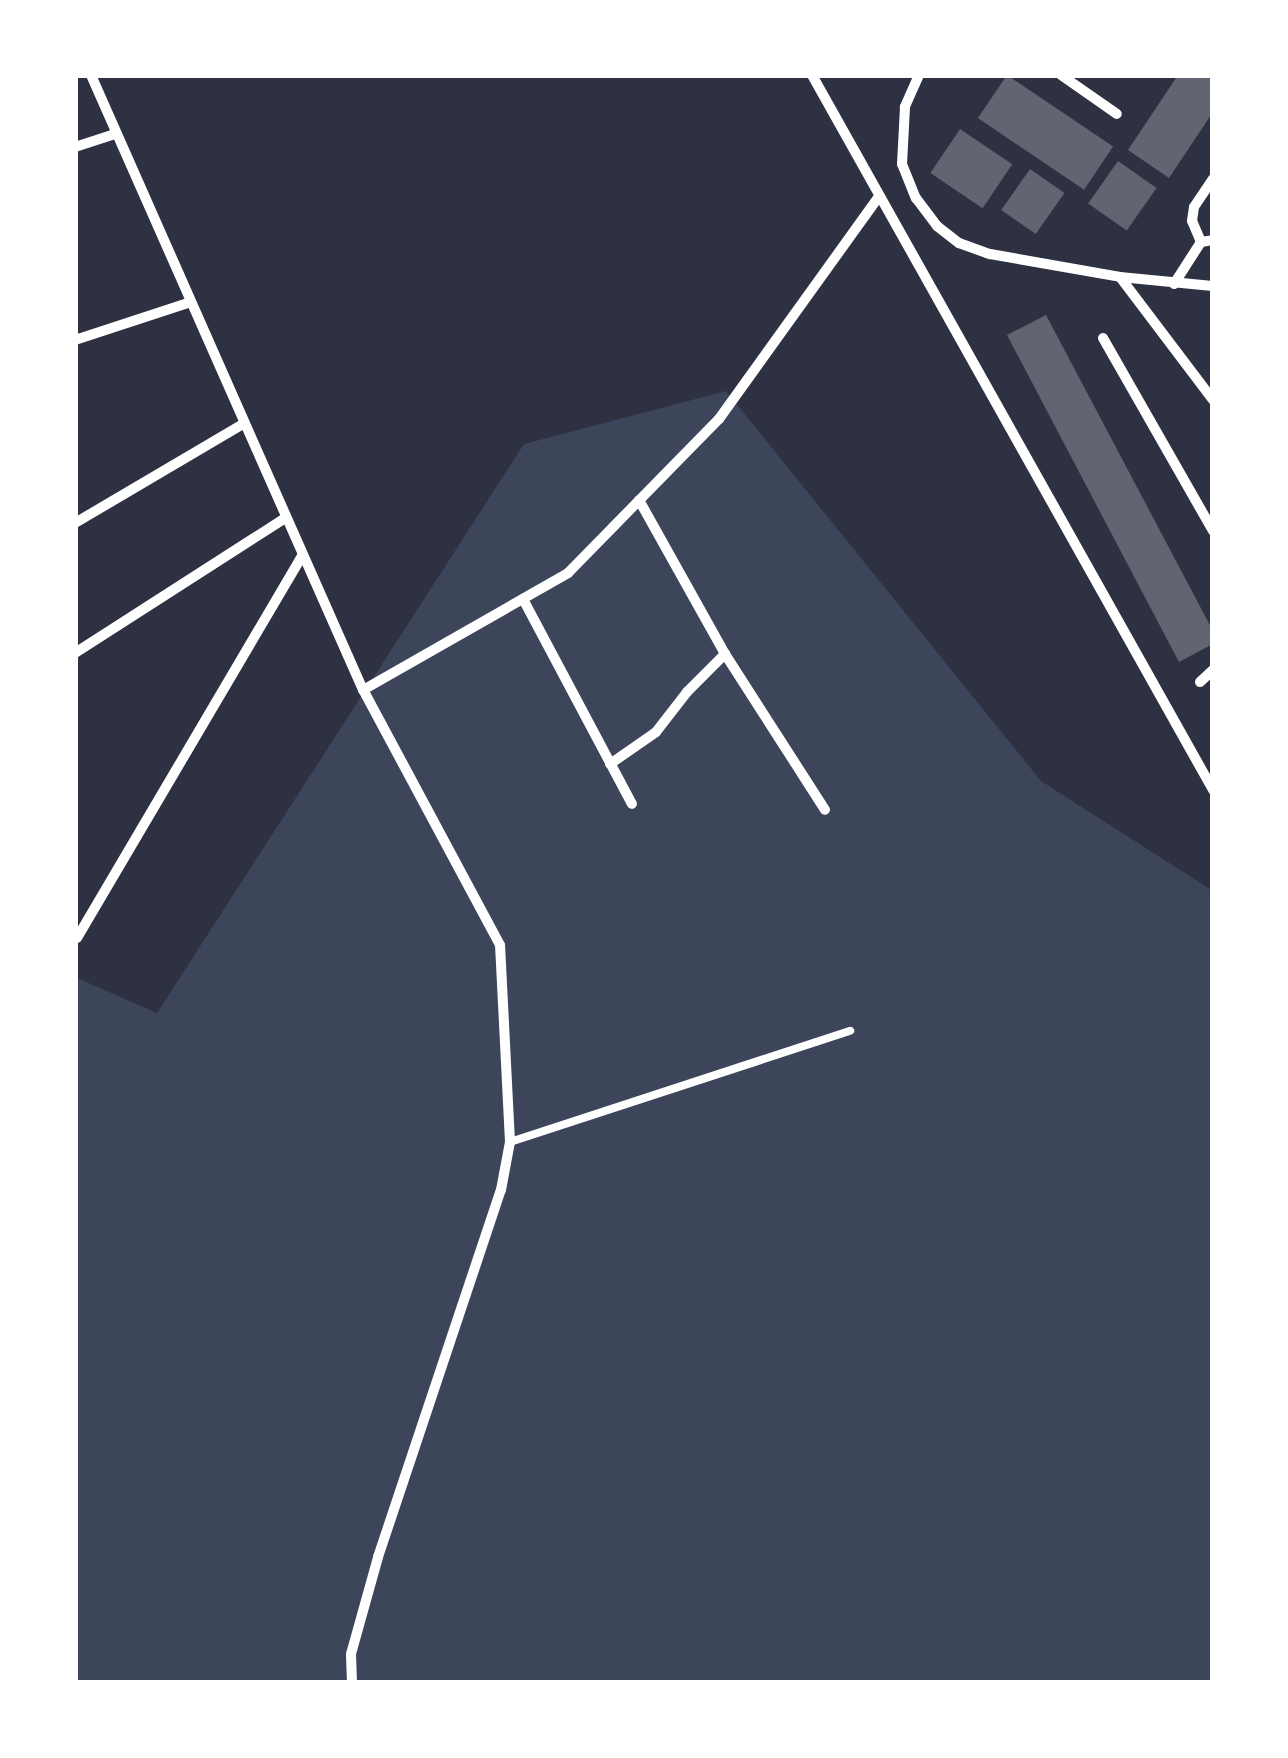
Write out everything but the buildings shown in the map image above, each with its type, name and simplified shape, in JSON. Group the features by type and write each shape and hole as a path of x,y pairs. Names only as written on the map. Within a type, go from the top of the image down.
{"street":[{"path":"91,75 301,558 363,690 500,945 510,1142 502,1190 378,1557 351,1654 352,1683"},
{"path":"812,75 1213,790"},
{"path":"920,75 905,107 900,139 902,164 916,198 937,226 959,243 990,254 1120,277 1213,286"},
{"path":"1061,75 1117,114"},
{"path":"75,147 115,134"},
{"path":"1174,284 1207,241 1192,221 1194,206 1213,179"},
{"path":"363,690 568,573 719,419 879,196"},
{"path":"1120,277 1213,400"},
{"path":"75,340 191,302"},
{"path":"1103,338 1213,531"},
{"path":"75,523 242,424"},
{"path":"639,500 725,654 825,810"},
{"path":"75,653 284,519"},
{"path":"78,938 301,558"},
{"path":"523,599 632,804"},
{"path":"610,764 656,732 686,692 725,654"},
{"path":"1200,682 1213,670"}],"lane":[{"path":"510,1142 850,1031"}],"shaded area":[{"path":"726,391 1041,781 1213,891 1213,1683 75,1683 75,977 157,1013 524,444"}]}
